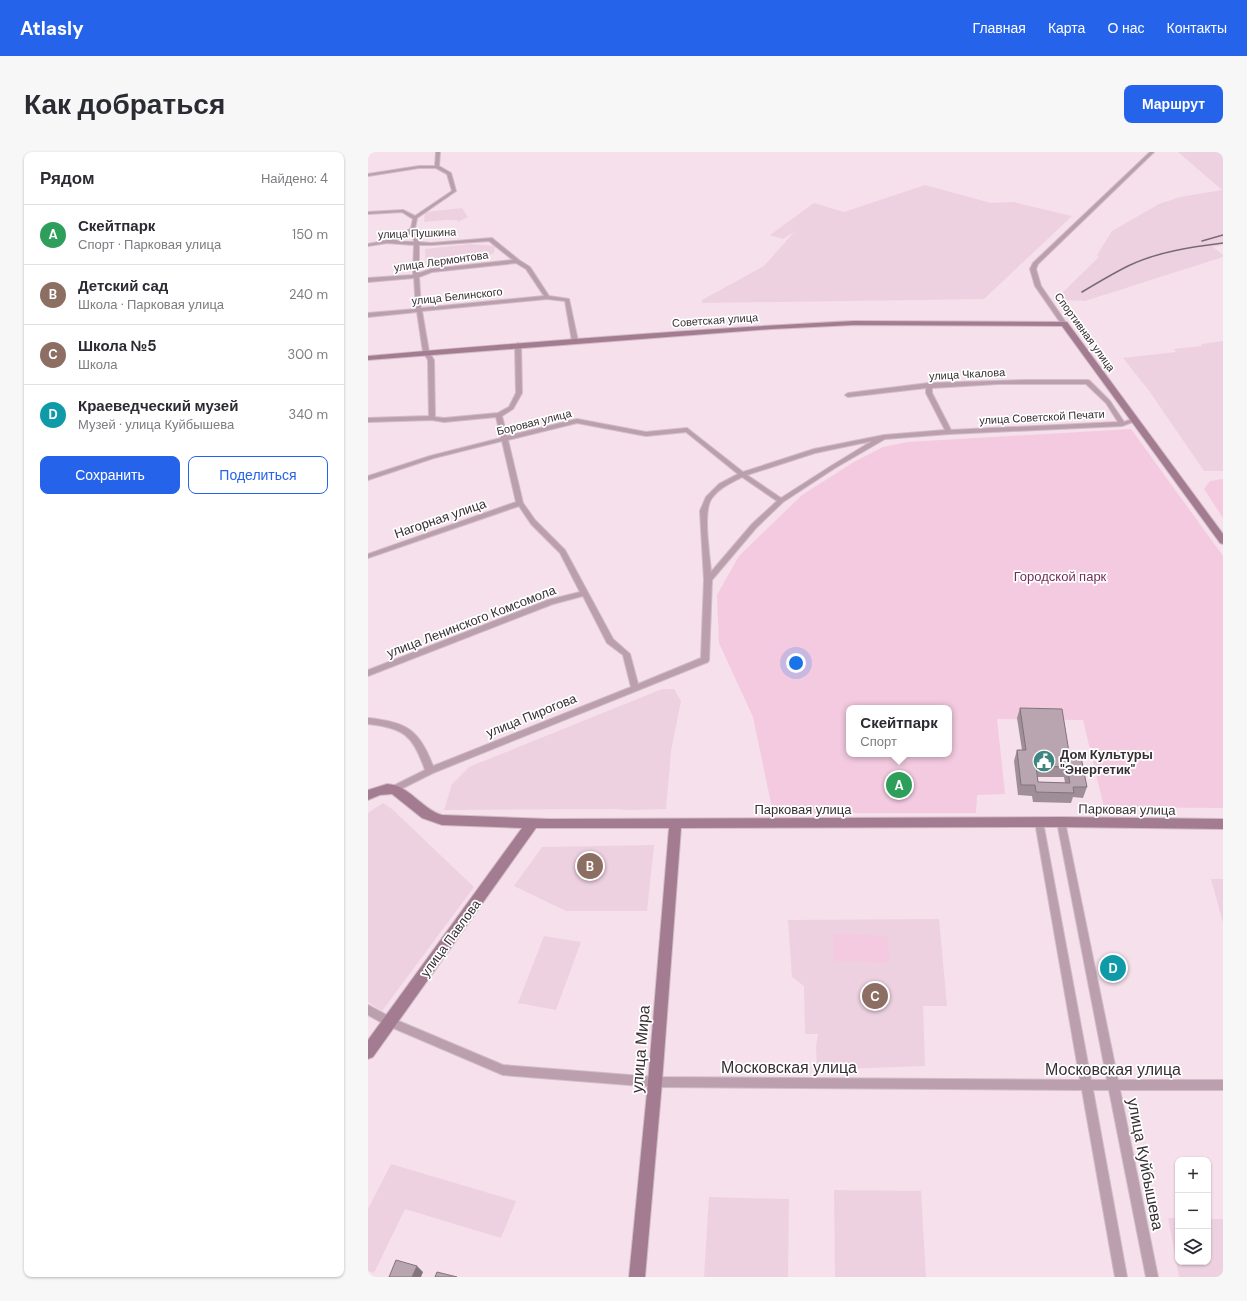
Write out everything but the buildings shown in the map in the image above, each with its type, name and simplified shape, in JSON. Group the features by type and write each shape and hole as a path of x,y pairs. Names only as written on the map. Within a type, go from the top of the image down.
{"street":[{"path":"437,167 438,152"},
{"name":"Спортивная улица","path":"1152,152 1036,263 1033,269 1038,286 1064,324 1223,541"},
{"path":"368,175 419,167 437,167 449,173 454,191 424,209 415,218 413,229 418,243 416,276 419,310 426,352 431,360 432,418"},
{"path":"368,213 403,211 415,218"},
{"path":"387,242 404,236 413,229"},
{"name":"улица Пушкина","path":"368,245 387,242 431,244 490,239 517,261"},
{"path":"517,261 528,268 547,297"},
{"name":"улица Лермонтова","path":"368,280 416,276 431,271 517,261"},
{"name":"улица Белинского","path":"368,315 547,297 567,300 575,340"},
{"name":"Советская улица","path":"368,358 575,340 717,330 854,323 1064,324"},
{"path":"368,420 432,418 444,420 499,415 511,408 519,394 518,345"},
{"name":"улица Чкалова","path":"848,395 929,385 1014,381 1088,382 1108,402 1122,424"},
{"path":"929,385 929,393 949,432"},
{"path":"499,415 520,503 533,522 562,552 610,641 626,654 635,687"},
{"name":"улица Советской Печати","path":"705,660 708,580 703,511 708,498 721,485 742,474 814,451 884,437 949,432 1122,424 1135,420"},
{"name":"Боровая улица","path":"368,478 432,457 577,421 646,434 688,430 742,474 781,501"},
{"path":"708,580 754,526 781,501 833,467 884,437"},
{"name":"Нагорная улица","path":"368,556 520,503"},
{"name":"улица Ленинского Комсомола","path":"368,673 551,602 584,593"},
{"name":"улица Пирогова","path":"368,795 377,791 394,789 430,771 705,660"},
{"path":"368,722 395,724 404,729 414,737 424,753 430,771"},
{"name":"Парковая улица","path":"394,789 401,792 422,812 433,818 442,820 532,824 1039,822 1223,824"},
{"path":"1039,822 1121,1277"},
{"name":"улица Куйбышева","path":"1061,822 1115,1085 1152,1277"},
{"name":"улица Павлова","path":"368,1052 532,824"},
{"name":"улица Мира","path":"636,1277 655,1082 675,824"},
{"name":"Московская улица","path":"368,1010 390,1022 503,1070 655,1082 1087,1085 1223,1084"}],"shaded area":[{"path":"1178,152 1223,152 1223,245 1213,247 1223,255 1223,257 1085,301 1066,300 1061,294 1099,257 1097,255 1112,231 1159,204 1180,197 1222,190"},
{"path":"925,185 991,203 1013,202 1072,216 984,299 702,303 702,300 764,266 794,232 783,239 770,235 814,203 844,212"},
{"path":"462,208 468,217 458,222 457,220 446,220 424,222 425,212"},
{"path":"471,244 495,246 494,253 463,264 426,269 425,249"},
{"path":"1223,341 1223,471 1204,471 1150,392 1123,358 1176,352 1174,349 1202,346 1201,344"},
{"path":"662,689 674,689 681,701 671,751 666,809 444,810 452,784 469,767"},
{"path":"383,803 392,809 474,887 382,1011 368,1002 368,813"},
{"path":"654,845 647,911 566,911 514,886 542,847"},
{"path":"1211,879 1223,879 1223,923"},
{"path":"939,919 947,1006 923,1006 925,1066 817,1070 816,1046 818,1034 805,1034 804,986 792,977 788,920"},
{"path":"544,936 581,942 556,1010 518,1003"},
{"path":"391,1164 516,1201 501,1238 405,1209 374,1273 368,1271 368,1209"},
{"path":"834,1190 921,1191 926,1277 835,1277"},
{"path":"709,1197 789,1199 788,1277 704,1277"},
{"path":"1168,1218 1175,1218 1175,1256"},
{"path":"1211,1219 1223,1219 1223,1277 1179,1277 1177,1265 1211,1265"}],"green space":[{"name":"Городской парк","path":"1131,429 1223,556 1223,808 1104,807 1083,720 997,719 1005,794 977,795 976,813 773,813 753,717 719,643 717,595 739,556 802,495 854,462 883,447 908,442"},
{"path":"1223,479 1223,518 1204,489 1210,481"},
{"path":"834,934 888,936 889,963 833,961"}],"railway":[{"path":"1202,241 1223,235"},
{"path":"1082,292 1110,275 1139,261 1187,248 1223,243"}],"place":[{"name":"Дом Культуры \"Энергетик\"","path":"1044,761"},
{"name":"Скейтпарк","path":"899,785"},
{"name":"Детский сад","path":"590,866"},
{"name":"Краеведческий музей","path":"1113,968"},
{"name":"Школа №5","path":"875,996"}]}
